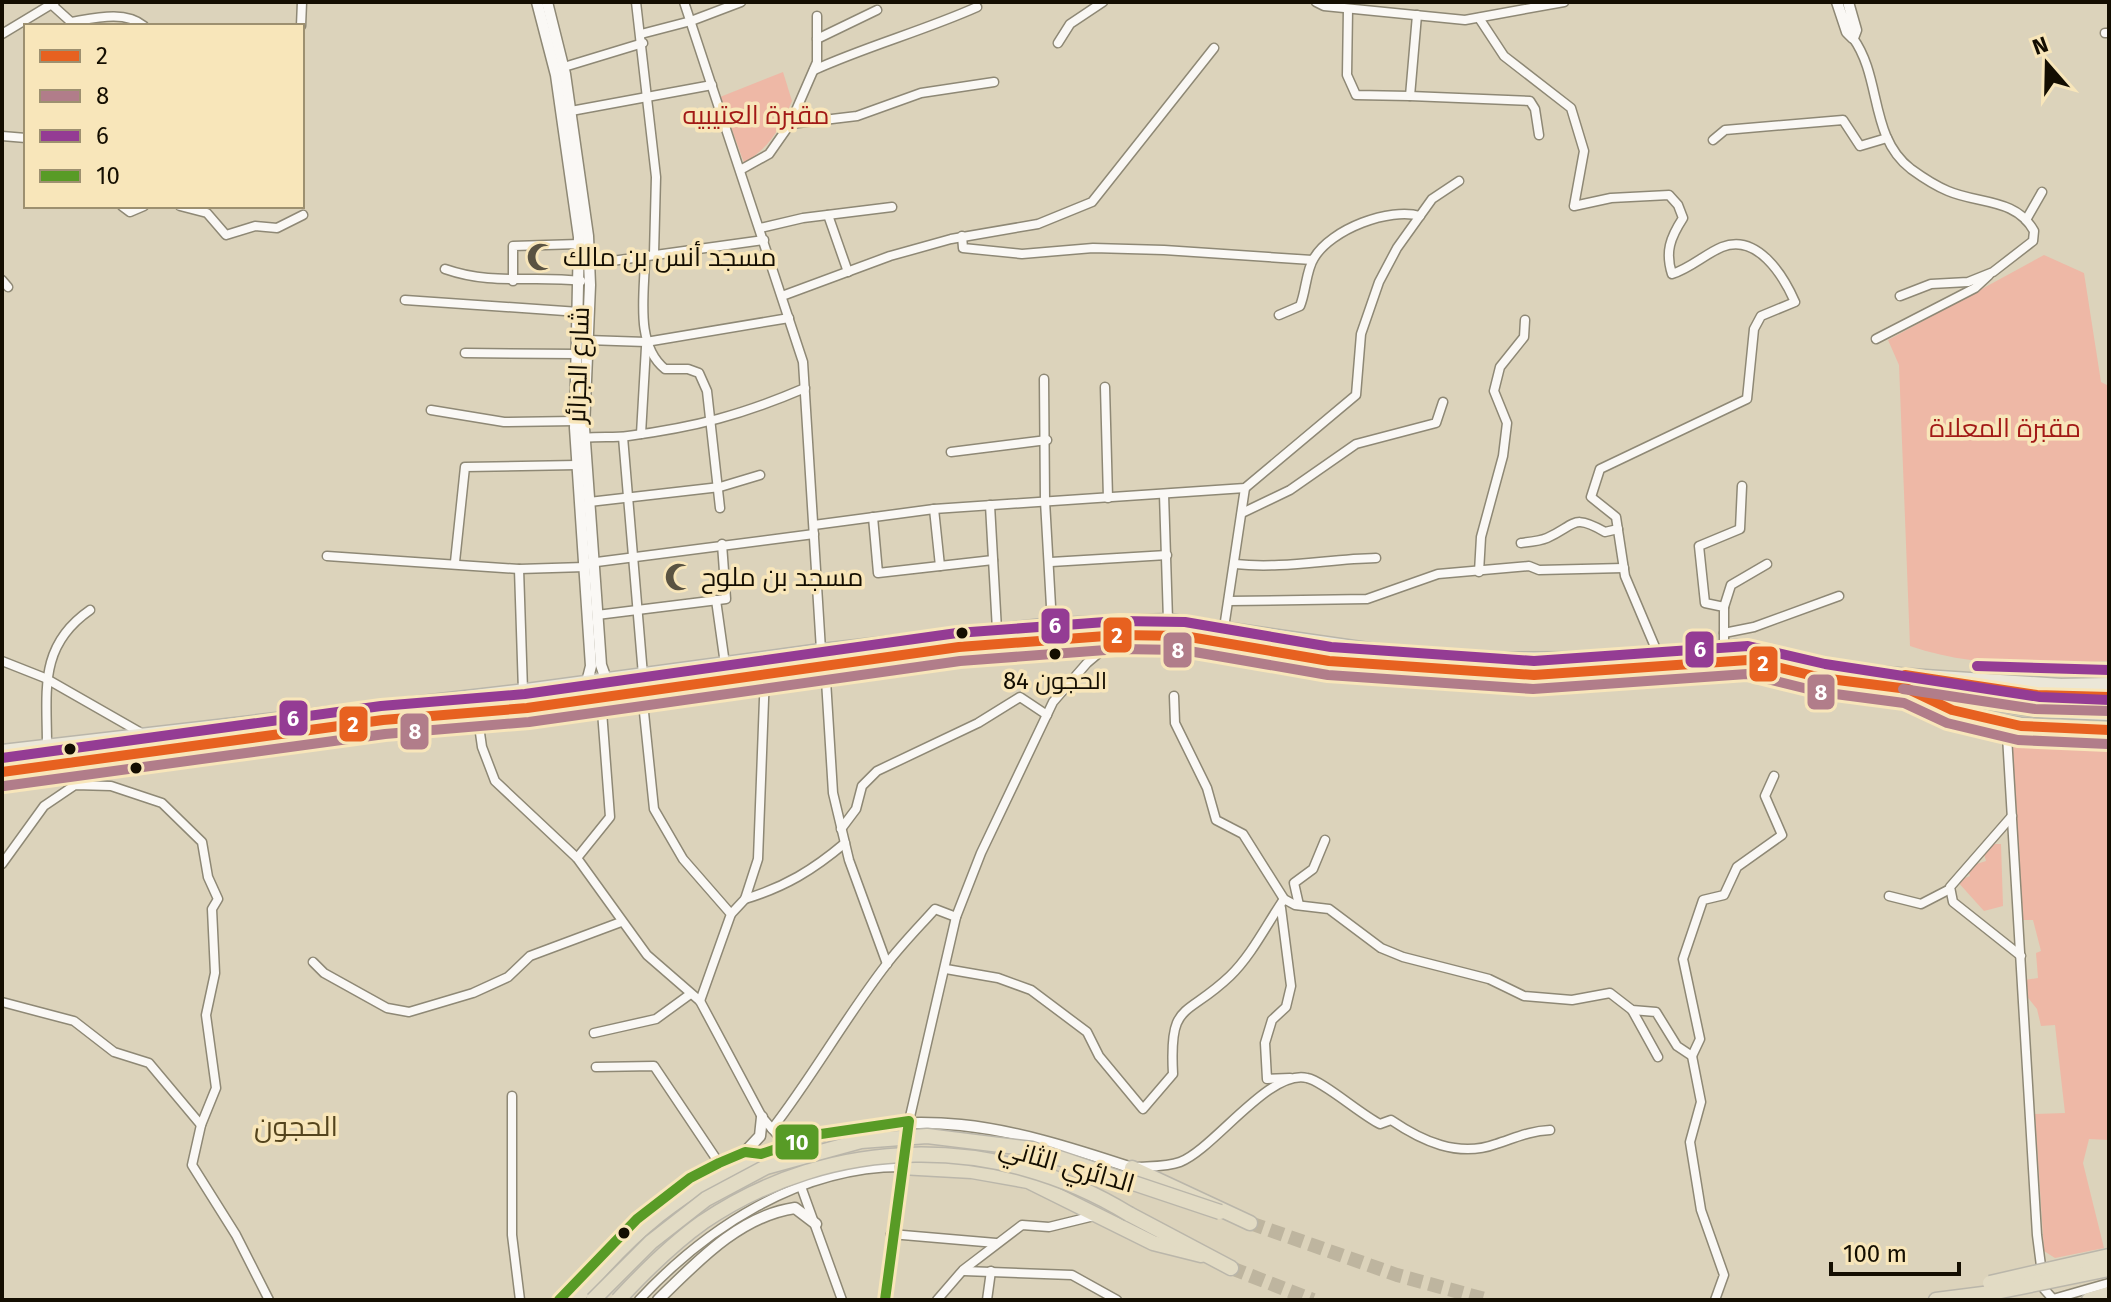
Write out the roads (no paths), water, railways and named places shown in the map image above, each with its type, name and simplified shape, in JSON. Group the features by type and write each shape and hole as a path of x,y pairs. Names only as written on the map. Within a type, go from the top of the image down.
{"highway":[{"name":"الدائري الثاني","path":"593,1300 651,1242 706,1199 766,1167 799,1155 872,1139 927,1136 1032,1149 1250,1223"},
{"name":"الدائري الثاني","path":"618,1300 679,1240 727,1207 795,1174 862,1157 923,1152 977,1157 1039,1170 1069,1181 1201,1255 1231,1268"},
{"path":"575,1300 624,1244 672,1203 710,1177 761,1154"},
{"path":"901,1167 972,1171 1028,1181 1153,1243 1201,1255"},
{"path":"1132,1168 1192,1193 1220,1212"},
{"path":"1936,1300 2109,1256"},
{"path":"1991,1288 2109,1269"},
{"path":"2089,1300 2109,1294"}],"main road":[{"path":"2,751 523,691 821,650 997,630 1052,624 1168,620 1457,659 1613,658 1724,647 1752,648 1852,670 2061,685 2109,684"},
{"path":"2,772 369,722 642,693 825,664 959,647 1119,635 1184,636 1329,661 1534,675 1748,660 1822,678 2039,711 2109,714"},
{"path":"1910,675 2037,695 2109,697"},
{"path":"1908,689 1952,710 2021,726 2109,730"}],"street":[{"path":"301,24 302,2"},
{"name":"شارع الجزائر","path":"537,2 556,75 579,244 581,281 575,421 592,669 587,682"},
{"name":"شارع الجزائر","path":"547,2 564,67 590,264 585,438 589,502 587,564 597,615 601,669 606,679"},
{"path":"636,2 656,177 649,255 641,434"},
{"path":"684,2 742,169 803,362 821,650"},
{"path":"564,67 741,2"},
{"path":"1058,43 1070,24 1103,2"},
{"path":"1316,2 1348,9 1479,18 1564,2"},
{"path":"1837,2 1847,32 1864,53 1874,79 1876,105 1887,138 1909,168 1948,191 2010,208 2026,220 2034,231 2033,241 1975,288 1876,339"},
{"path":"1848,2 1856,30 1853,38"},
{"path":"2,34 53,3 73,24 120,17 135,18 142,24"},
{"path":"814,70 865,47 929,28 977,7"},
{"path":"1348,9 1347,75 1356,95 1530,101 1535,109 1539,135"},
{"path":"817,39 877,10"},
{"path":"1410,96 1417,15"},
{"path":"742,169 769,154 790,124 814,70 817,16"},
{"path":"1479,18 1504,56 1571,108 1584,151 1574,206 1611,198 1669,195 1678,205 1683,218 1669,242 1668,261 1672,274 1723,247 1743,243 1757,249 1788,285 1795,302 1761,316 1754,329 1751,347 1753,367 1747,399 1600,469 1591,497 1616,517 1624,568 1658,654"},
{"path":"782,296 962,236 1038,224 1092,202 1214,48"},
{"path":"790,124 857,116 921,93 994,82"},
{"path":"571,111 712,85"},
{"path":"1713,140 1725,130 1843,120 1860,146 1887,138"},
{"path":"2,136 24,138"},
{"path":"327,556 455,562 519,569 587,564 934,509 1245,488 1356,395 1361,334 1379,282 1397,248 1432,199 1459,181"},
{"path":"2026,220 2042,192"},
{"path":"760,228 892,207"},
{"path":"188,208 207,213 226,235 255,226 277,228 303,215"},
{"path":"1279,315 1300,306 1312,260 1346,232 1383,214 1404,211 1420,216"},
{"path":"828,215 848,272"},
{"path":"962,236 963,248 1022,254 1136,249 1312,260"},
{"path":"590,264 764,240"},
{"path":"513,281 513,246 579,244"},
{"path":"445,269 475,279 513,281 542,277 581,281"},
{"path":"1900,296 1931,284 1968,282 1993,272"},
{"path":"405,300 579,312"},
{"path":"587,340 646,342 789,318"},
{"path":"1479,572 1481,537 1503,456 1507,423 1494,391 1500,367 1524,337 1525,320"},
{"path":"646,342 654,360 665,369 688,369 699,373 707,391 713,422 720,508"},
{"path":"465,353 577,354"},
{"path":"1044,379 1047,440 1045,501 1051,562 1052,624"},
{"path":"1105,387 1108,498"},
{"path":"585,438 623,437 713,422 746,413 805,388"},
{"path":"1242,513 1265,505 1356,444 1436,423 1443,402"},
{"path":"431,410 504,422 575,421"},
{"path":"623,437 636,557 643,675"},
{"path":"951,452 1047,440"},
{"path":"455,562 465,467 577,465"},
{"path":"589,502 720,487 760,475"},
{"path":"1724,607 1705,603 1699,546 1740,529 1742,486"},
{"path":"1224,628 1245,488"},
{"path":"1164,494 1168,620"},
{"path":"990,505 997,630"},
{"path":"934,509 940,566"},
{"path":"873,517 878,573 993,560"},
{"path":"1521,543 1547,538 1565,524 1587,521 1605,532 1618,529"},
{"path":"597,615 726,599 722,544"},
{"path":"1051,562 1167,555"},
{"path":"1235,564 1286,566 1336,558 1376,558"},
{"path":"1724,647 1724,607 1731,585 1767,564"},
{"path":"1229,601 1367,599 1438,574 1529,566 1539,570 1624,568"},
{"path":"519,569 523,691"},
{"path":"1724,633 1754,627 1839,596"},
{"path":"716,600 725,664"},
{"path":"47,746 45,678 65,632 90,610"},
{"path":"885,1300 891,1234 909,1121 956,917 981,853 1053,702 1087,663 1119,635"},
{"path":"2,661 45,678 144,734"},
{"path":"825,664 833,793 845,843 887,964"},
{"path":"700,1001 731,914 745,899 758,859 765,673"},
{"path":"642,693 654,809 683,859 731,914"},
{"path":"1174,696 1175,723 1207,788 1216,820 1243,834 1284,899 1299,905 1329,909 1381,948 1403,957 1489,979 1524,996 1572,1000 1610,993 1632,1010 1658,1057"},
{"path":"841,829 856,809 862,786 877,771 978,723 1020,697 1047,715"},
{"path":"577,858 610,817 601,698"},
{"path":"1952,710 1974,727 2007,736"},
{"path":"477,712 482,747 495,781 577,858 647,955 689,995 700,1001 762,1117 786,1145 842,1300"},
{"path":"2007,736 2021,726"},
{"path":"2007,736 2037,1235 2044,1289 2053,1299 2109,1283"},
{"path":"1715,1300 1724,1275 1701,1210 1690,1142 1701,1102 1692,1056 1700,1039 1683,959 1703,900 1724,895 1737,867 1782,835 1765,796 1774,776"},
{"path":"2,864 44,806 75,785 111,786 162,803 202,842 208,877 218,899 212,909 215,973 206,1015 216,1088 201,1125 192,1165 236,1235 269,1300"},
{"path":"1889,896 1921,904 1950,889 2012,816"},
{"path":"1299,905 1294,883 1313,869 1325,840"},
{"path":"745,899 779,889 814,869 845,843"},
{"path":"1950,889 1953,902 2021,956"},
{"path":"946,969 998,978 1031,990 1087,1032 1099,1056 1143,1109 1173,1074 1171,1032 1182,1012 1232,975 1284,899"},
{"path":"1284,899 1280,914 1291,986 1286,1007 1272,1020 1265,1043 1267,1079 1308,1078 1362,1116 1380,1124 1391,1120 1419,1139 1443,1148 1493,1146 1533,1130 1550,1130"},
{"path":"772,1129 812,1078 831,1043 887,964 935,909 956,917"},
{"path":"313,962 324,973 387,1008 409,1012 473,993 508,977 530,956 621,922"},
{"path":"594,1033 656,1019 689,995"},
{"path":"2,1002 74,1021 114,1052 149,1063 201,1125"},
{"path":"1632,1010 1656,1012 1677,1046 1692,1056"},
{"path":"596,1067 654,1066 719,1163"},
{"path":"745,1152 761,1154 858,1126 909,1121 996,1127 1132,1168 1166,1164 1180,1162 1199,1150 1255,1100 1291,1078"},
{"path":"512,1096 512,1235 520,1300"},
{"path":"559,1300 637,1219 690,1178 745,1152 760,1136 762,1117"},
{"path":"1164,1181 1166,1164"},
{"path":"639,1300 703,1240 765,1202 841,1174 901,1167"},
{"path":"658,1300 701,1259 746,1226 795,1208 816,1224"},
{"path":"937,1300 963,1270 1022,1225 1049,1227 1095,1215"},
{"path":"891,1234 996,1243"},
{"path":"963,1270 1072,1275 1117,1300"},
{"path":"987,1300 991,1271"}],"tunnel":[{"path":"1250,1223 1397,1275 1488,1300"},
{"path":"1231,1268 1313,1300"}],"place":[{"name":"مسجد أنس بن مالك","path":"541,257"},
{"name":"مسجد بن ملوح","path":"679,577"},
{"name":"الحجون 84","path":"1055,654"}],"district":[{"name":"الحجون","path":"296,1126"}],"park label":[{"name":"مقبرة العتيبيه","path":"756,115"},
{"name":"مقبرة المعلاة","path":"2005,428"}]}
